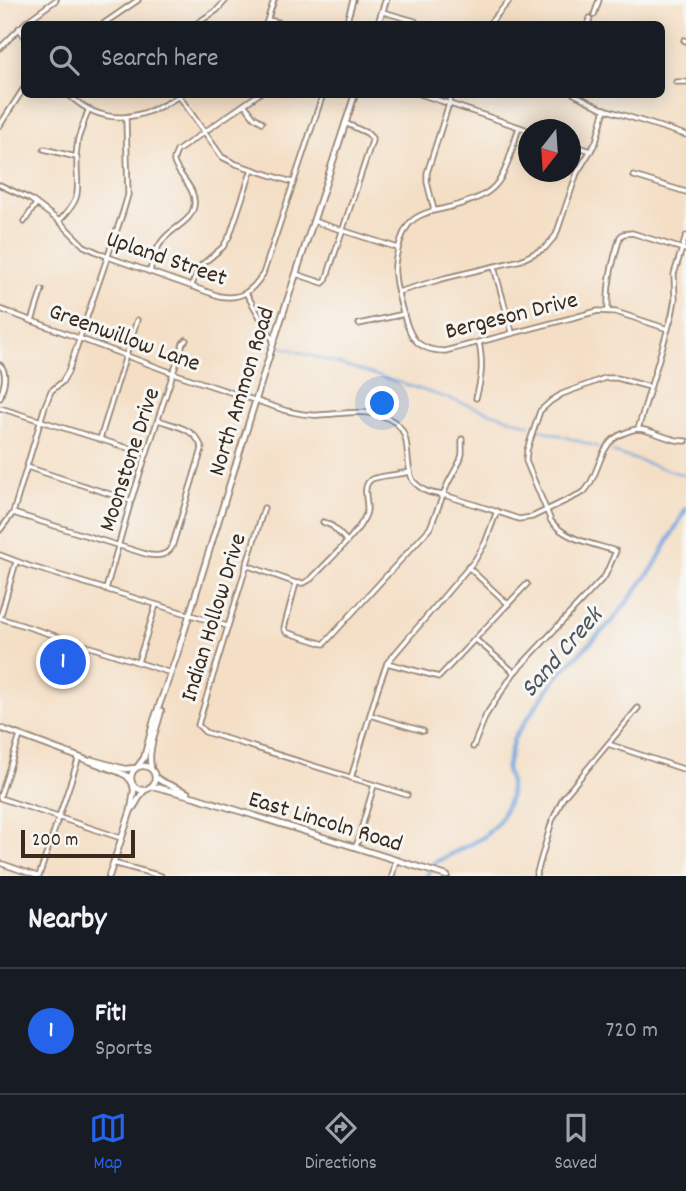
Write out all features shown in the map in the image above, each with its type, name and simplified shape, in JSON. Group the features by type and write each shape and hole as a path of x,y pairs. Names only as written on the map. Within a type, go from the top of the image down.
{"main road":[{"path":"379,21 386,0"},
{"name":"North Ammon Road","path":"136,767 145,758 154,720 354,98"},
{"name":"North Ammon Road","path":"154,774 150,761 162,700"},
{"path":"0,728 127,776 138,789 148,788"},
{"path":"82,758 125,769 146,766 154,774 155,781 142,792 131,810"},
{"path":"109,876 131,810 134,793 131,775 136,767"},
{"name":"East Lincoln Road","path":"154,774 163,782 195,797"},
{"name":"East Lincoln Road","path":"148,788 156,787 195,797 447,876"}],"street":[{"path":"28,21 56,0"},
{"path":"107,21 138,0"},
{"path":"200,21 226,0"},
{"path":"267,21 274,0"},
{"path":"347,21 353,0"},
{"path":"492,21 510,0"},
{"path":"590,21 599,0"},
{"path":"383,12 412,21"},
{"path":"0,48 19,28 21,31"},
{"path":"676,82 686,82"},
{"path":"0,125 21,93"},
{"path":"73,98 88,111 126,118 148,113 176,98"},
{"path":"183,98 222,157 293,182"},
{"path":"150,272 160,243 189,218 194,208 193,193 174,162 175,154 254,98"},
{"path":"246,293 263,274 322,98"},
{"path":"432,98 518,127"},
{"path":"435,210 427,173 451,98"},
{"path":"581,98 605,109 686,135"},
{"path":"245,105 254,117 262,122"},
{"path":"398,292 521,260 545,248 556,235 577,173 596,142 605,109"},
{"path":"59,221 77,197 78,139 88,111"},
{"path":"0,530 13,513 45,406 51,391 62,382 72,359 128,197 126,118"},
{"path":"296,275 323,283 326,280 372,141 368,133 345,123"},
{"path":"313,221 399,248 406,229 415,218 477,199 496,186 506,170 518,130"},
{"path":"581,148 591,151"},
{"path":"44,149 76,157"},
{"path":"192,286 198,268 226,242 252,169"},
{"path":"634,176 686,192"},
{"name":"Upland Street","path":"0,185 36,204 59,221 84,246 107,257 219,296 229,298 246,293 274,341"},
{"path":"128,197 135,198"},
{"path":"24,222 36,204"},
{"path":"608,311 608,284 623,234 632,233 684,249"},
{"path":"638,429 674,307 674,274 686,236"},
{"name":"Bergeson Drive","path":"399,248 394,274 404,314 411,333 422,346 434,350 444,351 598,311 608,311 668,329"},
{"path":"494,267 513,333"},
{"path":"32,321 43,290"},
{"name":"Greenwillow Lane","path":"0,309 173,373 305,415 361,412 380,415 402,428 410,472"},
{"path":"359,324 404,314"},
{"path":"100,439 137,320"},
{"name":"Moonstone Drive","path":"106,589 131,501 186,340"},
{"path":"476,398 482,375 479,342"},
{"path":"0,365 4,368 5,375 0,398"},
{"path":"473,747 486,715 514,673 606,576 616,551 565,534 551,521 526,461 540,411 562,394 605,378 617,378 650,387"},
{"path":"0,408 147,454"},
{"path":"13,513 149,555 160,556 168,552 172,547 202,450 201,442 196,436 158,420"},
{"path":"246,565 296,583 311,579 363,520 367,510 367,485 372,479 410,472 414,482 426,492 444,495 519,519 532,517 584,492 591,485 601,456 613,438 638,429 685,442"},
{"path":"296,583 284,628 286,632 324,643 430,528 460,461 462,439"},
{"path":"27,467 131,501"},
{"name":"Indian Hollow Drive","path":"264,508 198,725 205,732 407,795"},
{"path":"351,778 387,663 475,560 485,543 497,511"},
{"path":"323,522 332,526 347,541"},
{"path":"0,555 227,626"},
{"path":"16,562 0,618 171,673"},
{"path":"468,566 508,604"},
{"path":"387,663 439,677 527,583"},
{"path":"138,663 156,605"},
{"path":"475,639 514,673"},
{"path":"536,876 559,804 638,708"},
{"path":"370,715 423,731"},
{"path":"20,736 0,797 121,838"},
{"path":"608,744 686,770"},
{"path":"0,863 38,876 82,758"},
{"path":"356,847 374,785"},
{"path":"392,876 396,860"},
{"path":"113,863 161,876"}],"waterway":[{"path":"282,347 529,425"},
{"path":"539,429 598,447"},
{"path":"612,452 686,476"},
{"name":"Sand Creek","path":"427,876 434,863 484,837 500,820 510,798 510,782 506,770 514,738 557,676 614,619 653,568 686,509"}],"place":[{"name":"Fit1","path":"63,662"}]}
